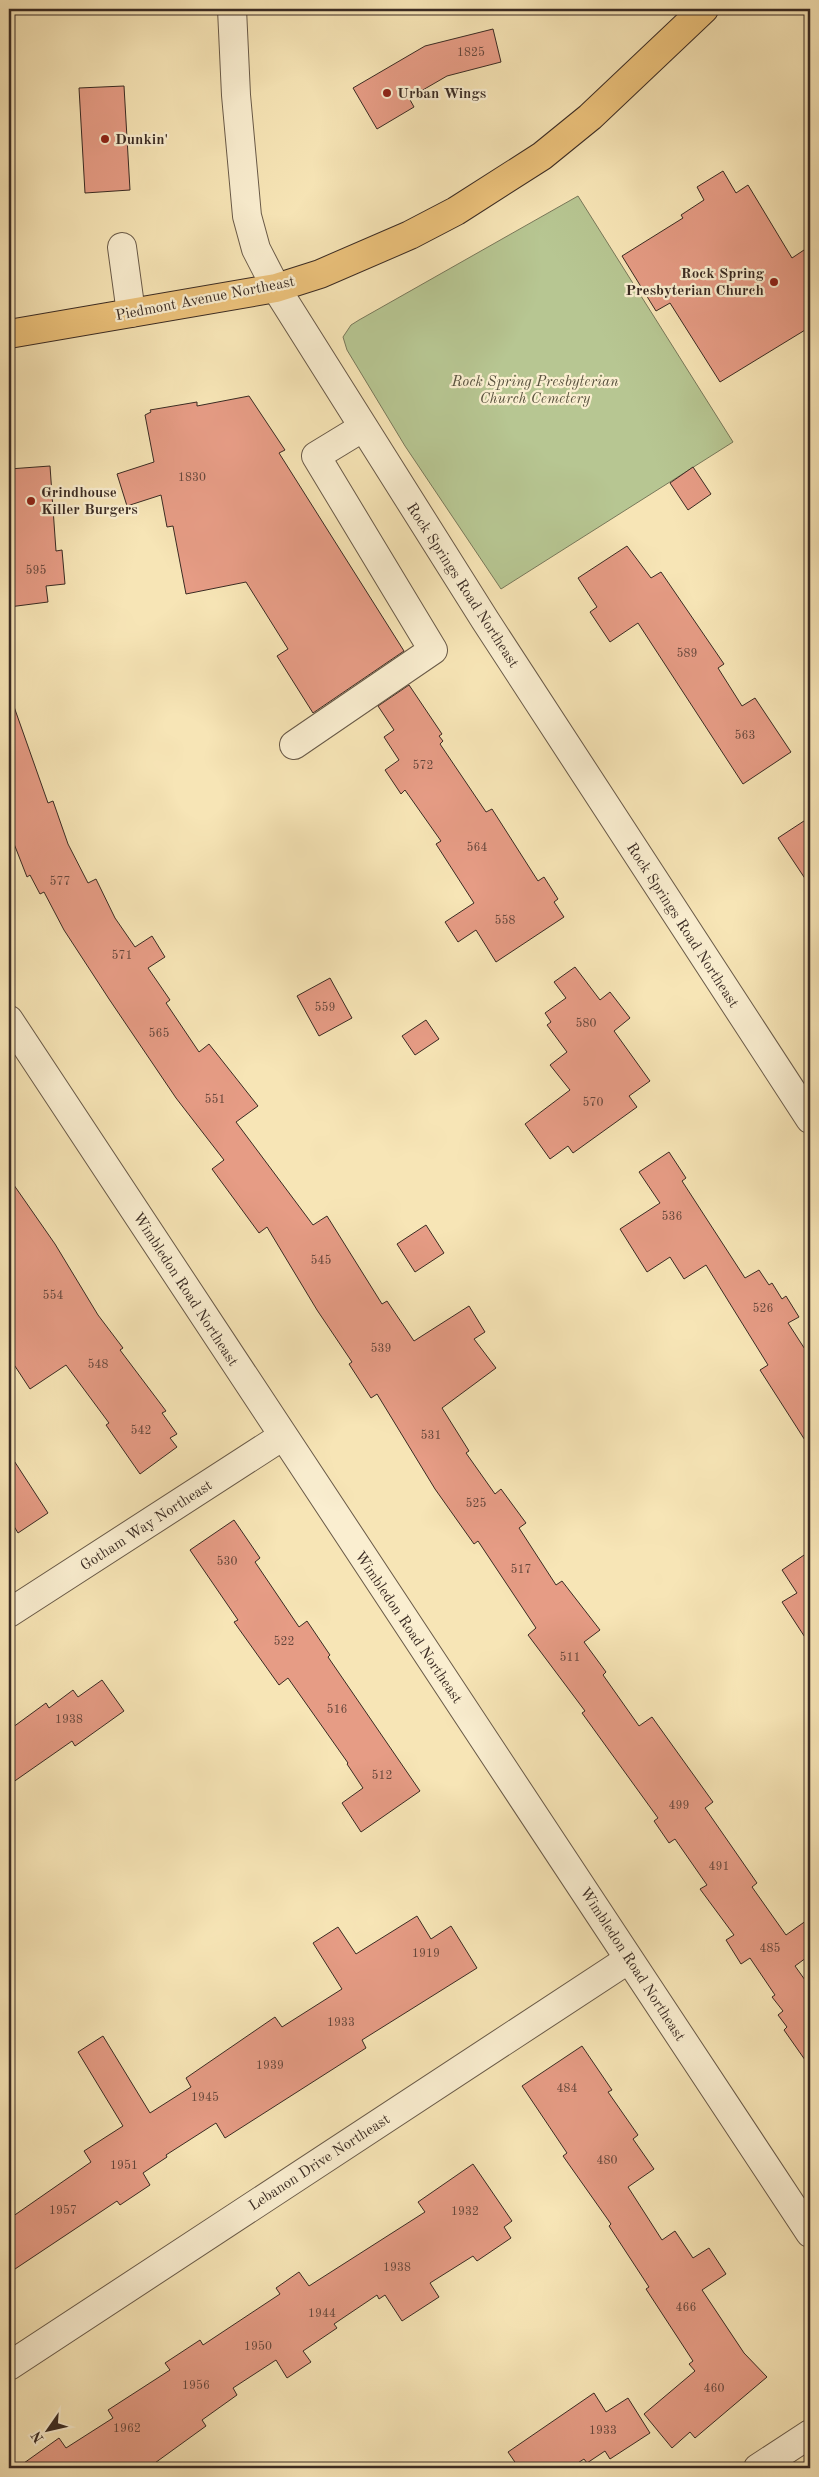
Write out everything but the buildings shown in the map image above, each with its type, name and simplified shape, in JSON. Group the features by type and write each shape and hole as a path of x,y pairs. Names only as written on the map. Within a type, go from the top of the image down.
{"main road":[{"name":"Piedmont Avenue Northeast","path":"9,334 276,288 320,274 410,235 501,184 542,156 590,117 704,9"}],"street":[{"name":"Rock Springs Road Northeast","path":"232,9 236,95 247,216 256,249 276,288 362,428 810,1119"},
{"path":"122,247 131,313"},
{"path":"294,745 433,650 316,456 362,428"},
{"name":"Wimbledon Road Northeast","path":"9,1020 810,2232"},
{"name":"Gotham Way Northeast","path":"9,1613 283,1436"},
{"name":"Lebanon Drive Northeast","path":"9,2366 629,1959"},
{"path":"758,2468 810,2434"}],"green space":[{"name":"Rock Spring Presbyterian Church Cemetery","path":"578,196 733,442 501,589 405,446 347,350 343,337 351,325 359,320"}],"place":[{"name":"Urban Wings","path":"387,93"},
{"name":"Dunkin'","path":"105,139"},
{"name":"Rock Spring Presbyterian Church","path":"774,282"},
{"name":"Grindhouse Killer Burgers","path":"31,501"}]}
